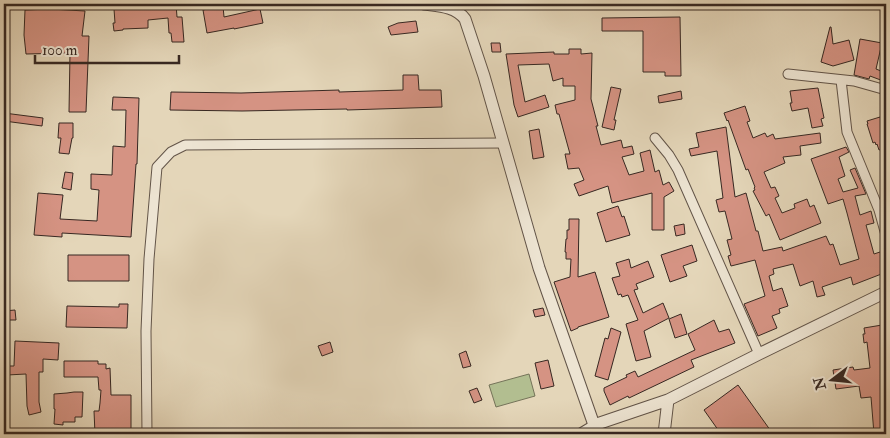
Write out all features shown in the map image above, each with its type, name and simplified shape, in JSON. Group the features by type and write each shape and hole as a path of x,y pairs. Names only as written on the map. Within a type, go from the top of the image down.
{"street":[{"path":"424,4 453,9 465,19 484,76 539,268 594,425"},
{"path":"788,74 854,81 886,90"},
{"path":"841,80 847,132 875,201 886,235"},
{"path":"654,138 669,155 678,170 759,354"},
{"path":"147,434 146,331 157,167 171,152 185,145 503,143"},
{"path":"579,434 594,425 668,400 886,292"},
{"path":"664,434 668,400"}],"green space":[{"path":"529,374 535,396 496,407 489,385"}],"building":[{"path":"150,4 176,4 177,17 182,17 184,42 172,42 168,18 148,20 148,28 114,31 114,9 150,6"},
{"path":"223,6 224,17 260,9 263,23 207,33 203,10"},
{"path":"25,10 85,11 82,36 89,36 86,112 69,112 70,53 26,54 24,35"},
{"path":"680,17 681,76 665,76 665,72 643,72 643,31 602,31 602,18"},
{"path":"416,21 418,32 391,35 388,27 398,23"},
{"path":"830,27 833,44 849,40 854,60 833,66 821,62"},
{"path":"860,39 882,43 876,69 886,73 886,82 870,76 869,79 854,75"},
{"path":"491,43 500,43 501,52 492,52"},
{"path":"569,49 581,49 581,54 592,53 591,99 601,145 621,140 623,148 632,146 634,154 622,157 629,175 644,171 640,153 650,150 655,172 659,170 663,185 669,182 674,191 664,197 664,230 652,230 652,193 612,203 608,186 579,196 574,184 584,180 579,168 568,169 565,154 570,154 555,105 575,100 575,86 563,86 563,78 553,81 549,64 518,65 525,102 545,95 549,107 518,117 514,105 506,54 554,52 554,54 569,54"},
{"path":"403,75 418,75 419,90 441,90 442,107 347,110 170,110 171,92 241,93 403,90"},
{"path":"611,87 621,89 614,120 616,120 614,130 602,127"},
{"path":"818,88 824,118 821,119 823,126 812,128 808,108 792,111 790,91"},
{"path":"681,91 682,99 659,103 658,96"},
{"path":"113,97 139,98 137,164 131,237 62,233 62,237 34,235 38,193 63,195 60,219 97,221 99,190 91,189 91,174 112,175 113,146 125,147 126,110 112,110"},
{"path":"745,106 750,121 747,122 753,138 765,133 767,137 773,134 775,139 820,133 821,143 800,146 801,155 783,157 785,163 764,172 771,188 775,187 779,196 775,198 782,213 795,208 794,204 807,199 810,207 814,205 821,223 780,240 769,214 766,216 753,191 755,187 748,169 746,170 724,113"},
{"path":"4,113 43,118 42,126 4,121"},
{"path":"880,117 886,135 886,148 879,150 877,144 873,143 867,121"},
{"path":"59,123 73,123 73,138 69,154 59,153 61,138 58,138"},
{"path":"726,127 735,197 746,193 763,251 782,247 783,251 826,236 830,245 833,244 840,265 859,259 847,213 843,199 828,204 811,159 846,147 849,152 839,157 845,176 838,179 843,192 858,188 850,170 855,168 866,194 855,196 860,215 871,211 874,223 866,225 874,254 886,250 886,268 882,269 884,273 853,285 851,277 822,287 825,295 817,297 813,281 800,286 793,264 773,269 774,274 769,276 773,291 782,288 788,306 779,309 780,313 772,316 777,328 758,336 744,304 765,296 755,260 731,266 728,256 731,255 727,240 732,239 725,211 719,212 716,200 723,198 717,151 691,156 689,149 699,147 696,133"},
{"path":"539,129 544,157 533,159 529,131"},
{"path":"65,172 73,173 71,190 62,188"},
{"path":"618,206 622,217 624,216 630,235 606,242 597,213"},
{"path":"569,219 579,219 578,277 595,272 609,317 571,331 554,282 570,277 571,259 566,259 565,252"},
{"path":"684,224 685,234 676,236 674,226"},
{"path":"692,245 697,261 683,266 687,276 670,282 661,255"},
{"path":"68,255 129,255 129,281 68,281"},
{"path":"629,259 631,268 648,261 654,277 636,284 638,289 634,290 643,313 663,303 669,318 644,331 651,357 636,361 626,324 638,320 628,295 622,297 621,294 618,295 612,278 620,276 616,263"},
{"path":"119,304 128,304 127,328 66,327 67,306 119,307"},
{"path":"543,308 545,315 535,317 533,310"},
{"path":"15,310 16,320 4,320 4,311"},
{"path":"681,314 687,334 675,338 669,319"},
{"path":"714,320 719,332 729,329 735,343 691,360 694,367 610,405 604,388 635,371 638,377 695,350 688,334"},
{"path":"882,325 886,357 886,434 874,434 871,397 861,398 859,386 836,389 833,370 853,367 854,370 870,368 867,342 864,343 864,328"},
{"path":"611,328 621,332 608,380 595,376 605,338 608,339"},
{"path":"15,341 59,343 58,360 43,359 43,372 39,372 41,412 29,415 26,374 7,375 6,366 14,366"},
{"path":"330,342 333,352 322,356 318,346"},
{"path":"466,351 471,366 463,368 459,354"},
{"path":"548,360 554,386 541,389 535,363"},
{"path":"64,361 98,361 98,364 106,364 106,369 110,368 111,395 131,395 131,434 95,434 94,411 99,411 101,390 99,390 98,377 64,377"},
{"path":"738,385 773,434 721,434 704,410"},
{"path":"477,388 482,400 474,403 469,391"},
{"path":"83,392 82,417 75,417 75,422 63,422 63,425 54,424 54,394"}]}
